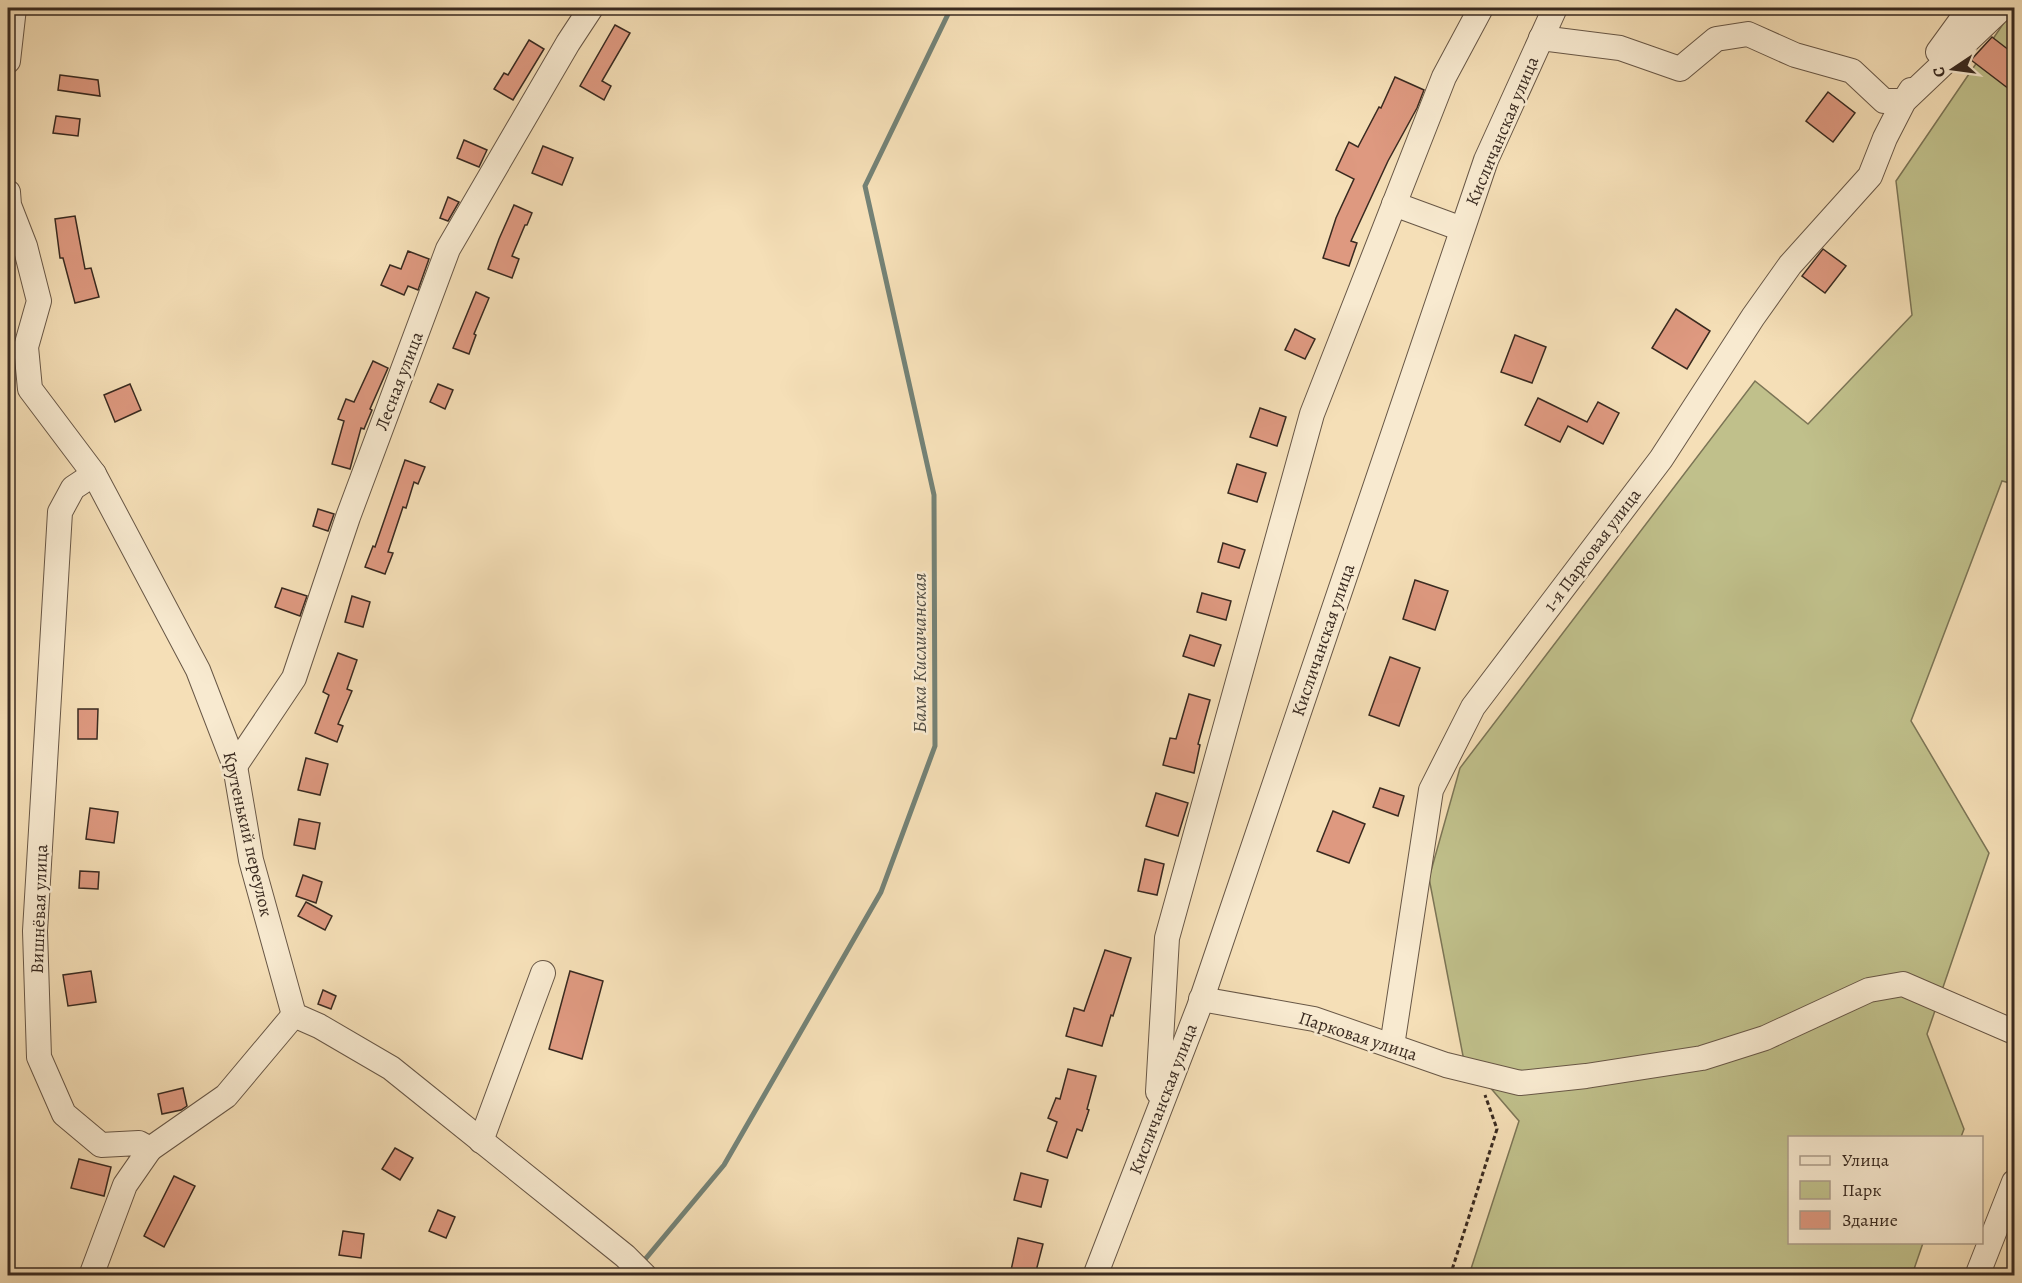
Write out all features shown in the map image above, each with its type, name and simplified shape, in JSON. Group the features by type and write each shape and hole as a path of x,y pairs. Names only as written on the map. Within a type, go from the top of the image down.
{"street":[{"path":"8,61 14,8"},
{"name":"Лесная улица","path":"235,766 294,678 348,517 448,249 568,43 591,8"},
{"path":"1156,1115 1167,938 1312,414 1444,77 1481,8"},
{"name":"Кисличанская улица","path":"1095,1275 1201,999 1486,160 1556,8"},
{"name":"1-я Парковая улица","path":"1392,1046 1431,790 1473,707 1661,459 1753,317 1790,265 1870,176 1885,138 1904,100 1970,8"},
{"name":"1-я Парковая улица","path":"1904,100 2002,8"},
{"path":"1541,38 1620,48 1680,69 1716,39 1748,34 1795,55 1852,71 1884,101 1904,100"},
{"name":"Крутенький переулок","path":"8,192 9,205 25,246 39,301 26,347 30,389 94,474 198,670 235,766 251,860 294,1015"},
{"path":"1395,204 1462,229"},
{"name":"Вишнёвая улица","path":"94,474 73,489 60,512 35,931 39,1057 64,1114 101,1145 139,1143 150,1149"},
{"path":"481,1141 543,974"},
{"name":"Парковая улица","path":"1201,999 1314,1019 1446,1065 1520,1083 1586,1076 1702,1058 1765,1038 1869,990 1903,984 2014,1032"},
{"path":"91,1275 125,1185 150,1149 226,1096 294,1015 319,1026 391,1068 625,1256 645,1275"},
{"path":"1977,1275 2014,1182"}],"path":[{"path":"1450,1275 1497,1129 1478,1073"}],"green space":[{"path":"2014,8 2014,484 2002,481 1911,721 1989,853 1927,1034 1964,1129 1961,1136 1788,1136 1788,1244 1923,1244 1912,1275 1469,1275 1519,1121 1463,1056 1429,878 1460,768 1755,381 1808,424 1912,315 1896,181"}],"building":[{"path":"615,25 630,33 602,81 611,86 604,100 580,86"},
{"path":"1992,37 2014,54 2014,82 2009,89 1971,60"},
{"path":"529,40 544,49 513,100 494,89 504,73 508,75"},
{"path":"60,75 98,80 100,96 58,90"},
{"path":"1395,77 1424,90 1417,108 1388,161 1351,241 1357,243 1349,266 1323,258 1336,218 1354,179 1336,170 1349,142 1358,147 1379,107 1381,108"},
{"path":"1828,92 1855,113 1833,142 1806,121"},
{"path":"56,116 80,119 78,136 53,133"},
{"path":"464,140 487,150 479,167 457,158"},
{"path":"543,146 573,158 562,185 532,173"},
{"path":"448,197 459,202 448,221 440,218"},
{"path":"514,205 532,213 512,256 519,259 512,278 488,269"},
{"path":"75,216 85,269 91,268 99,297 75,303 63,258 60,258 55,219"},
{"path":"1823,249 1846,266 1825,293 1802,276"},
{"path":"408,251 429,259 418,290 408,286 404,295 381,285 390,265 401,269"},
{"path":"476,292 489,298 474,334 476,335 469,354 453,348"},
{"path":"1676,309 1710,331 1687,369 1652,348"},
{"path":"1295,329 1315,339 1305,359 1285,350"},
{"path":"1515,335 1546,347 1532,383 1501,372"},
{"path":"373,361 388,368 364,429 361,428 350,469 332,464 344,421 338,419 346,399 354,402"},
{"path":"130,384 141,410 115,422 104,395"},
{"path":"438,384 453,390 445,409 430,402"},
{"path":"1538,398 1587,422 1598,402 1619,413 1603,444 1568,426 1560,442 1525,425"},
{"path":"1260,408 1286,417 1277,446 1250,437"},
{"path":"405,460 425,467 418,484 414,482 406,508 403,507 388,552 393,553 385,574 365,567 373,546 375,547"},
{"path":"1237,464 1266,473 1257,502 1228,493"},
{"path":"318,509 334,514 328,531 313,526"},
{"path":"1223,543 1245,550 1239,568 1218,562"},
{"path":"1415,580 1448,591 1435,630 1403,619"},
{"path":"282,588 307,596 300,616 275,607"},
{"path":"1202,593 1231,601 1226,620 1197,612"},
{"path":"352,596 370,602 363,627 345,622"},
{"path":"1190,635 1221,645 1214,666 1183,656"},
{"path":"338,653 357,660 347,689 352,691 338,724 343,726 337,742 315,733 329,695 323,692"},
{"path":"1390,657 1420,668 1399,726 1369,715"},
{"path":"1189,694 1210,700 1198,744 1200,745 1194,773 1163,765 1170,738 1176,739"},
{"path":"78,709 98,709 97,739 78,739"},
{"path":"306,758 328,764 320,795 298,790"},
{"path":"1380,788 1404,796 1398,816 1373,807"},
{"path":"1156,793 1188,803 1178,836 1146,826"},
{"path":"90,808 118,812 114,843 86,839"},
{"path":"1333,811 1365,824 1349,863 1317,851"},
{"path":"299,819 320,823 315,849 294,845"},
{"path":"1145,859 1164,864 1157,895 1138,891"},
{"path":"80,871 99,872 98,889 79,888"},
{"path":"303,875 322,882 316,903 296,896"},
{"path":"306,902 332,916 325,930 298,916"},
{"path":"1105,950 1131,958 1102,1046 1066,1036 1074,1008 1084,1011"},
{"path":"91,971 96,1002 68,1006 63,975"},
{"path":"570,971 603,981 582,1059 549,1049"},
{"path":"323,990 336,996 331,1009 318,1004"},
{"path":"1068,1069 1096,1076 1082,1131 1077,1129 1067,1158 1047,1151 1057,1122 1048,1118 1056,1098 1060,1099"},
{"path":"183,1088 187,1106 181,1110 162,1114 158,1094"},
{"path":"395,1148 413,1158 400,1180 382,1169"},
{"path":"79,1159 111,1167 104,1196 71,1188"},
{"path":"1021,1173 1048,1180 1041,1207 1014,1200"},
{"path":"174,1176 195,1186 164,1247 144,1236"},
{"path":"438,1210 455,1217 446,1238 429,1231"},
{"path":"343,1231 364,1234 361,1258 339,1255"},
{"path":"1018,1238 1043,1244 1035,1275 1010,1275"}],"waterway":[{"name":"Балка Кисличанская","path":"642,1263 724,1165 881,892 935,746 934,495 865,186 951,8"}]}
